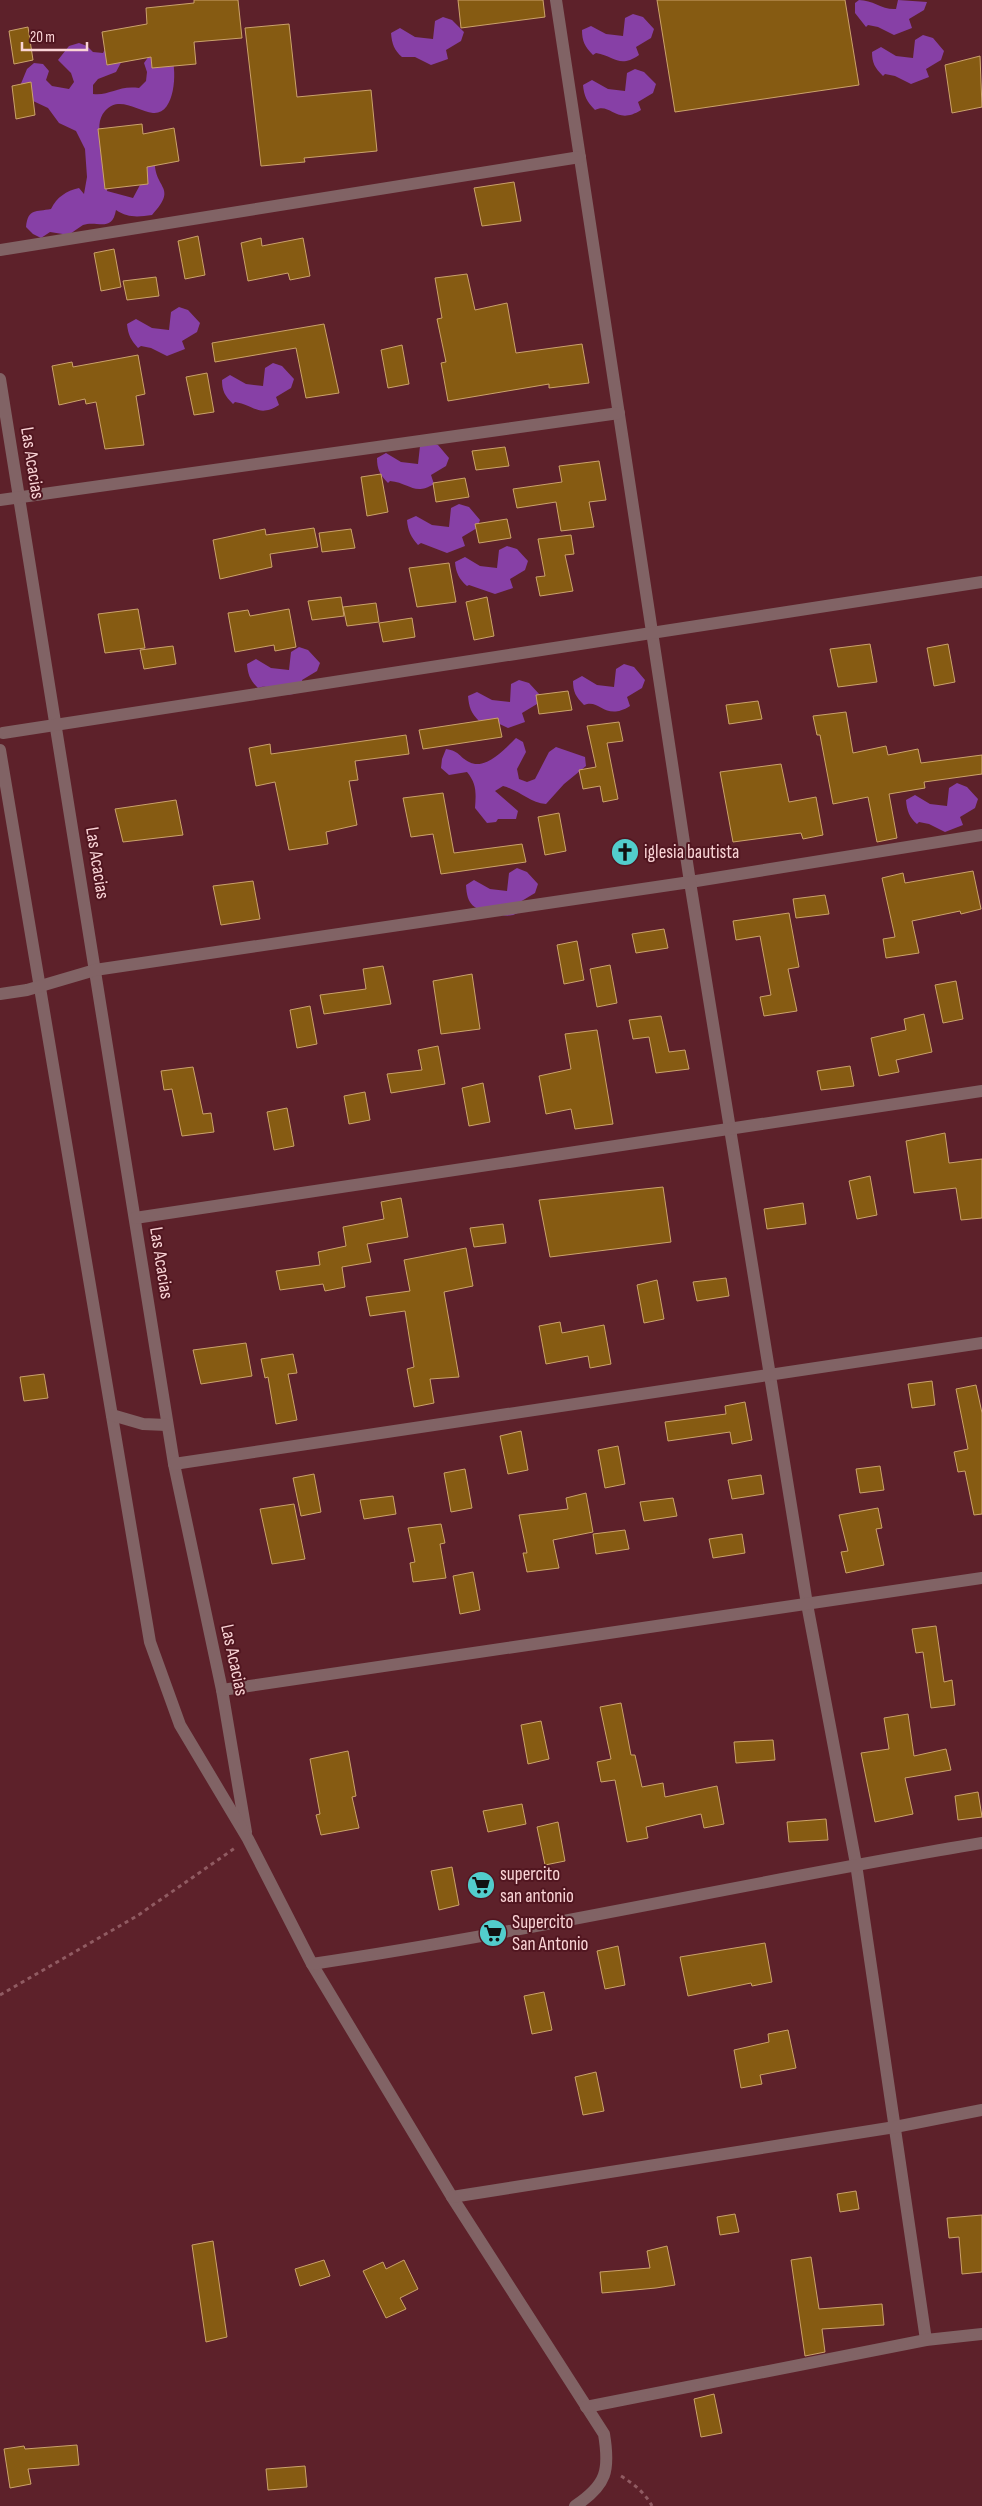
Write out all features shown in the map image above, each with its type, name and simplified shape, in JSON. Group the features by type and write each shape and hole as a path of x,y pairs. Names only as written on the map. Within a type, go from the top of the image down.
{"street":[{"path":"556,0 690,882 807,1604 856,1864 926,2340"},
{"path":"0,250 580,157"},
{"name":"Las Acacias","path":"0,379 167,1425 222,1690 248,1839"},
{"path":"0,500 619,413"},
{"path":"3,733 982,582"},
{"path":"0,750 150,1642 180,1725 248,1839 312,1964 452,2197 604,2434 607,2469 600,2485 575,2506"},
{"path":"0,994 40,986 95,970 690,882 982,835"},
{"path":"135,1218 982,1091"},
{"path":"174,1464 982,1343"},
{"path":"112,1415 143,1424 167,1425"},
{"path":"222,1690 982,1578"},
{"path":"312,1964 424,1947 856,1864 982,1843"},
{"path":"452,2197 895,2127 982,2110"},
{"path":"586,2407 926,2340 982,2334"}],"path":[{"path":"0,1995 137,1916 248,1839"},
{"path":"607,2469 632,2482 648,2498 652,2506"}],"shaded area":[{"path":"859,0 891,9 896,9 898,0 927,2 924,10 909,19 912,28 894,35 878,27 868,25 866,27 855,13 855,3"},
{"path":"633,14 643,17 654,29 651,38 636,47 639,55 627,61 617,60 596,53 593,55 584,44 582,30 591,26 606,34 623,36 625,18"},
{"path":"443,17 452,20 464,32 461,41 446,50 448,59 431,65 415,57 402,57 397,52 391,33 400,28 415,37 433,39 435,21"},
{"path":"923,35 933,38 944,51 941,60 926,69 929,77 911,84 895,76 885,74 883,76 873,62 872,52 881,47 896,56 913,58 915,40"},
{"path":"79,43 87,46 93,52 103,53 107,45 124,57 116,72 98,79 93,85 93,94 132,87 139,88 146,81 147,72 144,63 149,56 172,58 174,64 173,92 166,107 160,112 153,113 128,105 116,104 110,106 105,111 99,125 109,171 107,191 133,198 141,183 136,164 155,157 155,168 163,187 164,198 152,215 133,216 116,210 114,217 107,224 83,225 69,235 50,232 41,238 33,234 26,227 27,221 34,212 51,209 62,195 70,191 79,188 84,194 87,177 85,149 76,131 59,123 48,108 31,100 20,86 27,69 34,63 43,64 49,71 46,80 52,86 69,89 74,82 71,73 58,60 69,46"},
{"path":"635,69 644,72 656,84 653,93 638,102 641,110 626,116 601,108 595,110 586,99 583,85 592,80 608,89 625,91 627,73"},
{"path":"179,307 188,310 200,323 197,332 182,341 185,349 167,356 151,348 141,346 138,348 130,337 127,324 136,319 152,328 169,330 171,312"},
{"path":"273,363 282,366 294,379 291,388 276,397 279,405 272,409 261,411 235,402 233,404 224,393 222,380 230,375 246,384 263,386 265,368"},
{"path":"429,442 438,445 449,458 446,466 431,475 434,484 417,489 397,482 390,481 388,483 378,469 377,458 386,453 401,462 418,464 420,446"},
{"path":"459,504 469,507 480,520 477,528 462,537 465,546 447,553 421,543 418,545 410,534 407,520 416,516 432,525 449,527 451,508"},
{"path":"507,546 517,549 528,561 525,570 510,579 513,588 495,594 469,585 467,586 460,578 455,562 465,557 480,566 497,568 499,550"},
{"path":"299,647 308,650 320,663 317,671 302,680 304,689 289,695 269,687 258,688 249,674 247,664 256,659 271,668 289,670 291,652"},
{"path":"624,664 634,667 645,680 642,688 627,697 630,706 615,712 594,704 584,705 574,691 573,681 582,676 597,685 614,687 616,669"},
{"path":"519,680 529,683 540,695 537,704 522,713 525,722 508,728 491,720 479,721 471,710 468,696 477,692 492,700 510,702 511,684"},
{"path":"516,738 523,742 526,752 517,769 519,779 527,782 535,779 549,752 556,747 585,757 586,766 564,784 546,804 503,786 495,791 518,811 516,819 498,819 496,822 487,823 475,808 475,789 470,776 467,772 449,775 441,768 442,759 446,749 457,753 469,762 475,764 482,763 495,757"},
{"path":"957,783 967,787 978,799 975,808 960,817 963,825 945,832 929,824 919,822 917,824 912,819 906,800 915,795 930,804 947,806 949,788"},
{"path":"517,868 527,872 538,884 535,893 520,902 523,910 512,915 505,915 481,910 470,902 466,885 474,880 490,889 507,891 509,873"}],"building":[{"path":"194,0 238,0 242,38 194,42 196,64 152,68 151,57 107,65 102,32 147,24 146,8 194,3"},
{"path":"458,0 543,0 545,17 461,28"},
{"path":"657,0 845,0 859,85 675,112"},
{"path":"289,24 297,97 371,90 377,151 304,158 305,162 261,166 245,28"},
{"path":"28,27 33,60 14,64 9,31"},
{"path":"980,56 982,107 952,113 945,65"},
{"path":"31,82 35,115 16,119 12,86"},
{"path":"142,124 143,134 174,128 179,161 147,167 148,184 105,189 98,129"},
{"path":"514,182 521,221 482,226 474,188"},
{"path":"198,236 205,275 185,279 178,241"},
{"path":"261,238 262,246 303,238 310,276 290,280 288,273 248,281 241,243"},
{"path":"114,249 121,287 101,291 94,253"},
{"path":"467,274 475,310 507,303 516,353 582,344 589,383 549,388 549,384 448,401 441,363 446,362 437,319 442,318 435,278"},
{"path":"156,277 159,296 127,300 123,281"},
{"path":"324,324 339,393 306,398 296,348 215,362 212,343"},
{"path":"402,345 409,384 388,388 381,350"},
{"path":"138,355 145,394 136,396 144,445 105,449 96,402 86,404 85,399 59,405 52,366 72,362 73,367"},
{"path":"207,373 214,412 194,415 186,377"},
{"path":"505,447 509,466 476,470 472,451"},
{"path":"599,461 606,500 589,502 594,527 561,531 556,502 517,508 513,489 562,482 559,466"},
{"path":"381,474 388,512 367,516 361,477"},
{"path":"465,478 469,497 436,502 433,483"},
{"path":"507,519 511,538 479,543 475,524"},
{"path":"314,528 318,547 270,554 272,567 220,579 213,540 265,529 266,535"},
{"path":"351,529 355,548 322,552 319,533"},
{"path":"571,535 574,554 565,555 573,591 540,596 536,577 545,576 538,539"},
{"path":"449,563 456,602 417,607 409,568"},
{"path":"341,597 344,616 312,620 308,601"},
{"path":"487,597 494,636 474,640 466,602"},
{"path":"376,603 379,622 347,626 343,607"},
{"path":"138,609 145,648 105,653 98,614"},
{"path":"289,609 296,647 275,651 274,645 235,652 228,613 248,610 250,616"},
{"path":"412,618 415,637 383,642 379,623"},
{"path":"870,644 877,682 838,687 830,649"},
{"path":"948,644 955,682 934,686 927,648"},
{"path":"173,646 176,664 144,669 140,650"},
{"path":"568,691 572,710 539,714 536,695"},
{"path":"758,701 762,719 729,724 726,705"},
{"path":"846,712 853,753 886,746 888,755 918,749 921,763 982,755 982,774 924,782 925,788 889,794 897,838 877,842 868,797 833,804 820,735 817,735 813,716"},
{"path":"498,718 502,737 423,749 419,730"},
{"path":"619,722 623,741 607,743 618,799 603,802 600,786 583,789 579,770 596,767 587,726"},
{"path":"406,735 409,754 355,761 358,780 349,781 357,825 326,832 328,844 289,850 275,782 256,786 249,748 270,744 271,754"},
{"path":"781,764 789,802 816,797 823,835 803,839 801,833 733,842 720,772"},
{"path":"443,793 454,853 522,844 526,862 441,874 433,834 411,837 403,798"},
{"path":"176,800 183,835 123,842 115,809"},
{"path":"559,813 566,851 545,855 538,817"},
{"path":"973,871 981,909 961,914 960,911 912,921 919,953 886,958 883,939 895,937 882,878 903,873 905,883"},
{"path":"253,881 260,919 221,925 213,886"},
{"path":"825,895 829,914 796,918 793,899"},
{"path":"789,913 799,967 788,969 797,1011 764,1016 760,997 771,995 760,936 736,940 733,921"},
{"path":"664,929 668,948 636,953 632,934"},
{"path":"577,941 584,980 564,984 557,945"},
{"path":"610,965 617,1003 597,1007 590,969"},
{"path":"383,966 391,1004 324,1014 320,995 366,989 363,969"},
{"path":"472,974 480,1029 441,1034 433,981"},
{"path":"956,981 963,1019 943,1023 935,985"},
{"path":"310,1006 317,1044 297,1048 290,1010"},
{"path":"924,1014 932,1052 896,1060 899,1072 879,1076 871,1038 906,1030 904,1019"},
{"path":"661,1016 669,1052 685,1050 689,1069 656,1073 649,1037 633,1039 629,1020"},
{"path":"597,1030 613,1124 575,1129 571,1109 546,1114 539,1076 571,1069 565,1034"},
{"path":"438,1046 445,1084 391,1093 387,1074 422,1070 418,1050"},
{"path":"850,1066 854,1086 821,1090 817,1071"},
{"path":"193,1067 203,1114 211,1113 214,1132 182,1136 172,1089 164,1090 161,1071"},
{"path":"483,1083 490,1122 469,1126 462,1088"},
{"path":"365,1092 370,1120 349,1124 344,1096"},
{"path":"287,1108 294,1146 274,1150 267,1112"},
{"path":"945,1133 949,1163 982,1159 982,1218 961,1220 956,1188 914,1193 906,1141"},
{"path":"870,1176 877,1215 857,1219 849,1181"},
{"path":"663,1187 671,1242 550,1257 539,1200"},
{"path":"401,1198 408,1237 367,1244 371,1262 342,1267 345,1287 325,1291 323,1284 280,1290 276,1271 320,1265 318,1252 346,1246 343,1227 384,1219 381,1202"},
{"path":"803,1203 806,1224 767,1229 764,1209"},
{"path":"503,1224 506,1243 474,1247 470,1228"},
{"path":"466,1248 473,1286 444,1292 459,1377 430,1379 434,1403 414,1407 407,1369 414,1367 405,1311 370,1316 366,1297 410,1291 404,1260"},
{"path":"726,1278 729,1296 697,1301 693,1282"},
{"path":"657,1280 664,1319 644,1323 637,1285"},
{"path":"560,1322 562,1333 604,1325 611,1364 590,1368 588,1356 546,1364 539,1326"},
{"path":"246,1343 252,1376 201,1384 193,1350"},
{"path":"293,1354 297,1373 288,1374 297,1420 276,1424 268,1377 265,1378 261,1359"},
{"path":"44,1374 48,1398 24,1401 20,1377"},
{"path":"932,1381 935,1405 912,1408 908,1384"},
{"path":"976,1385 982,1413 982,1514 974,1515 965,1471 958,1472 954,1452 968,1449 956,1389"},
{"path":"745,1402 752,1440 732,1444 730,1432 668,1441 665,1422 726,1414 725,1406"},
{"path":"521,1431 528,1470 508,1474 500,1436"},
{"path":"618,1446 625,1484 605,1488 598,1450"},
{"path":"880,1466 884,1490 860,1493 856,1469"},
{"path":"465,1469 472,1508 451,1512 444,1473"},
{"path":"314,1474 321,1512 301,1516 293,1478"},
{"path":"761,1475 764,1494 732,1499 728,1480"},
{"path":"586,1493 593,1532 553,1540 559,1568 527,1572 523,1553 527,1553 519,1515 568,1509 566,1498"},
{"path":"393,1496 396,1514 364,1519 360,1500"},
{"path":"673,1498 677,1516 644,1521 640,1502"},
{"path":"294,1504 305,1559 272,1564 260,1509"},
{"path":"878,1508 882,1528 876,1529 884,1565 846,1573 841,1552 848,1551 839,1515"},
{"path":"441,1524 445,1543 440,1544 446,1578 413,1582 410,1563 415,1562 408,1528"},
{"path":"625,1530 629,1549 596,1554 593,1534"},
{"path":"742,1534 745,1553 713,1558 709,1539"},
{"path":"473,1572 480,1610 460,1614 453,1576"},
{"path":"936,1626 944,1682 952,1680 955,1705 931,1708 923,1652 916,1653 912,1629"},
{"path":"621,1703 631,1755 635,1755 642,1787 663,1783 665,1797 717,1786 724,1824 704,1828 701,1814 646,1827 648,1838 627,1842 615,1780 601,1782 597,1762 611,1759 600,1707"},
{"path":"908,1714 914,1756 946,1749 951,1770 905,1778 913,1814 875,1822 861,1753 889,1749 884,1718"},
{"path":"541,1721 549,1759 528,1764 521,1725"},
{"path":"773,1740 775,1760 736,1763 734,1742"},
{"path":"348,1751 356,1796 352,1797 359,1828 321,1835 316,1815 320,1814 310,1759"},
{"path":"978,1792 982,1817 958,1820 955,1796"},
{"path":"522,1804 526,1824 488,1832 483,1811"},
{"path":"826,1819 828,1840 789,1842 787,1822"},
{"path":"558,1822 565,1861 545,1865 537,1827"},
{"path":"452,1867 459,1905 439,1910 431,1871"},
{"path":"765,1943 772,1982 752,1986 751,1983 688,1996 680,1957"},
{"path":"618,1946 625,1985 605,1989 597,1951"},
{"path":"544,1992 552,2030 532,2034 524,1996"},
{"path":"788,2030 796,2068 760,2075 762,2084 741,2088 734,2050 769,2042 768,2034"},
{"path":"596,2072 604,2111 583,2115 575,2077"},
{"path":"856,2191 859,2209 840,2212 837,2194"},
{"path":"735,2214 739,2232 720,2235 717,2217"},
{"path":"982,2215 982,2272 962,2274 959,2237 949,2238 947,2218"},
{"path":"213,2241 227,2337 206,2342 192,2245"},
{"path":"667,2246 675,2285 602,2293 600,2272 650,2268 647,2251"},
{"path":"811,2257 819,2309 882,2304 884,2325 822,2329 825,2352 805,2356 791,2260"},
{"path":"324,2260 330,2276 300,2286 295,2269"},
{"path":"404,2260 418,2289 400,2298 406,2309 386,2318 363,2271 383,2262 386,2269"},
{"path":"714,2394 722,2433 701,2437 694,2399"},
{"path":"77,2445 79,2465 28,2469 31,2484 10,2488 4,2449 24,2446 25,2449"},
{"path":"305,2466 307,2487 268,2490 266,2469"}],"place":[{"name":"iglesia bautista","path":"625,852"},
{"name":"supercito san antonio","path":"481,1885"},
{"name":"Supercito San Antonio","path":"493,1933"}]}
